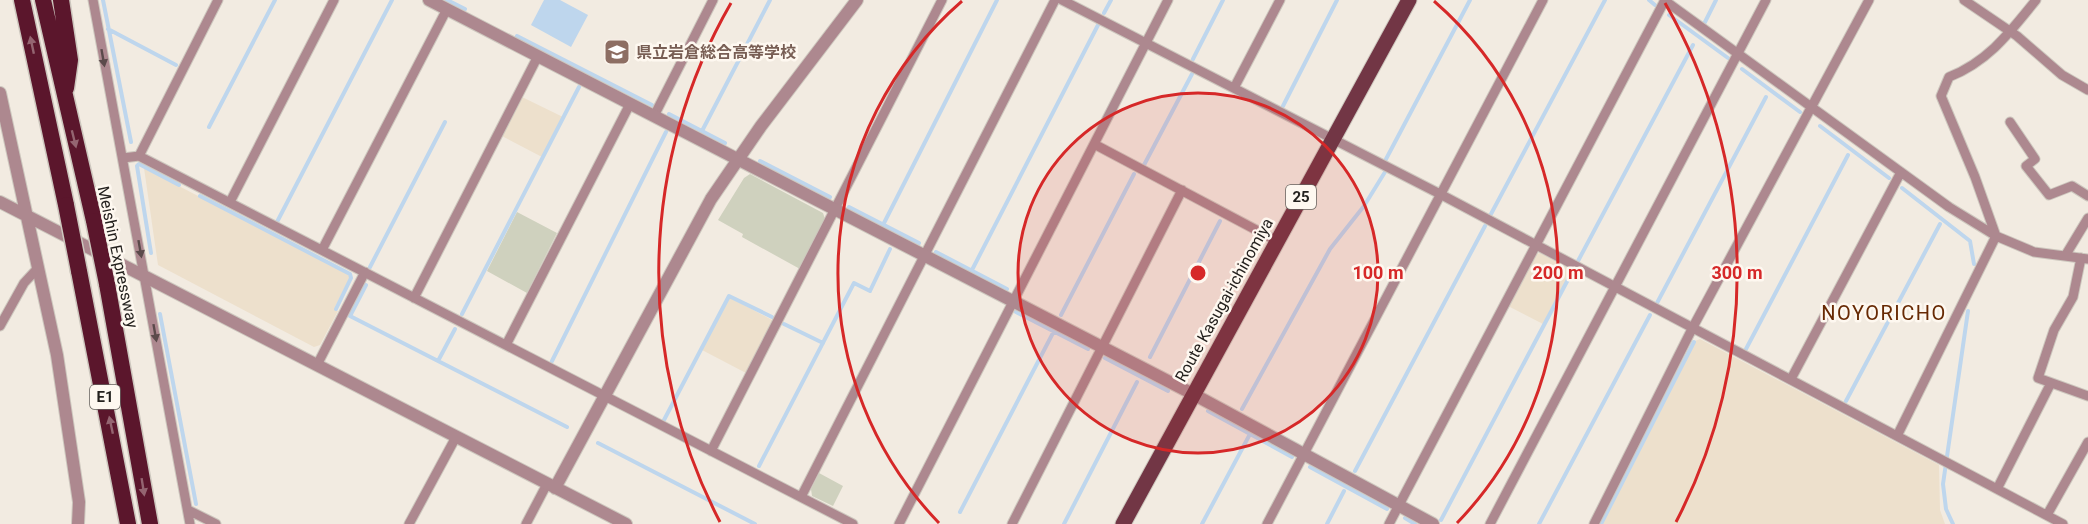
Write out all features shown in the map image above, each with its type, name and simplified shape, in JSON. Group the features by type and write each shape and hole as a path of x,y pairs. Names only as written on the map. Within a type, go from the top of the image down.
{"highway":[{"name":"E1","path":"22,0 80,270 117,453 128,524"},
{"name":"Meishin Expressway","path":"43,0 107,284 150,524"},
{"path":"61,0 70,60 64,99"},
{"path":"117,453 113,496 117,524"}],"main road":[{"name":"Route Kasugai-ichinomiya","path":"1123,524 1409,0"}],"street":[{"path":"93,0 190,524"},
{"path":"139,156 218,0"},
{"path":"230,202 334,0"},
{"path":"429,0 1193,394 1433,524"},
{"path":"654,116 713,0"},
{"path":"526,524 604,396 693,228 738,159 857,0"},
{"path":"711,451 942,0"},
{"path":"801,497 1055,0"},
{"path":"1062,0 1536,244 2063,524"},
{"path":"899,524 1168,0"},
{"path":"1234,88 1280,0"},
{"path":"1267,524 1543,0"},
{"path":"1389,524 1665,0 1812,109 1996,236 2034,252 2084,258 2073,297 2054,330 2038,378 2088,396"},
{"path":"1490,524 1766,0"},
{"path":"1594,524 1693,327 1869,0"},
{"path":"1964,0 2062,75 2085,88 2088,76"},
{"path":"1897,436 1996,236 1975,177 1941,96 1949,77 1982,60 2009,33 2036,0"},
{"path":"322,250 447,9"},
{"path":"414,298 538,56"},
{"path":"0,93 57,355 79,502 78,524"},
{"path":"506,345 630,104"},
{"path":"2010,122 2035,159 2026,166 2049,195 2065,186 2072,186 2088,196"},
{"path":"1094,144 1277,241"},
{"path":"123,158 139,156 853,524"},
{"path":"1791,380 1901,172"},
{"path":"1012,524 1182,190"},
{"path":"0,201 626,524"},
{"path":"2065,256 2088,218"},
{"path":"0,326 24,283 37,269"},
{"path":"317,365 365,272"},
{"path":"1997,489 2051,383"},
{"path":"409,524 456,437"},
{"path":"2047,515 2088,442"},
{"path":"188,510 216,524"},
{"path":"830,524 834,514"}],"shaded area":[{"path":"522,97 563,117 542,157 502,136"},
{"path":"144,168 349,274 350,277 334,309 338,311 320,345 314,347 158,265"},
{"path":"1540,253 1572,270 1543,324 1508,306 1536,254"},
{"path":"729,297 774,321 746,373 702,350"},
{"path":"1700,339 1939,465 1940,510 1945,524 1602,524 1695,341"}],"green space":[{"path":"750,174 823,213 825,219 800,269 742,237 743,234 718,220 744,178"},
{"path":"517,212 557,233 527,293 487,271"},
{"path":"819,473 843,486 833,506 812,496 811,489"}],"water":[{"path":"544,0 560,0 588,15 571,47 531,25"}],"waterway":[{"path":"103,0 131,142"},
{"path":"209,127 275,0"},
{"path":"277,222 392,0"},
{"path":"447,0 465,9"},
{"path":"702,131 770,0"},
{"path":"883,225 997,0"},
{"path":"1104,13 1111,0"},
{"path":"1193,59 1223,0"},
{"path":"1283,106 1337,0"},
{"path":"1385,161 1470,0"},
{"path":"1491,214 1605,0"},
{"path":"1649,0 1655,5"},
{"path":"1705,22 1716,0"},
{"path":"1669,15 1728,58"},
{"path":"972,270 1098,25"},
{"path":"108,29 176,65"},
{"path":"517,36 652,105"},
{"path":"1578,261 1693,45"},
{"path":"1742,69 1800,112"},
{"path":"1144,165 1192,74"},
{"path":"462,314 579,87"},
{"path":"1657,303 1766,97"},
{"path":"669,114 725,143"},
{"path":"370,267 445,122"},
{"path":"1820,126 1889,178"},
{"path":"552,361 666,132"},
{"path":"1746,349 1848,155"},
{"path":"760,161 830,197"},
{"path":"151,253 137,166 139,164 179,185"},
{"path":"1242,409 1330,249 1364,206 1385,172"},
{"path":"1061,315 1134,174"},
{"path":"1902,188 1970,241 1974,264"},
{"path":"200,196 350,274 351,278 336,309"},
{"path":"849,207 919,243"},
{"path":"1150,357 1220,221"},
{"path":"1846,401 1940,224"},
{"path":"1355,471 1485,226"},
{"path":"759,466 854,283 870,291 890,249"},
{"path":"936,252 1007,289"},
{"path":"1441,520 1572,272"},
{"path":"366,285 350,316 567,427"},
{"path":"664,420 729,296 772,317"},
{"path":"1953,524 1946,509 1943,484 1968,311"},
{"path":"1016,312 1088,349"},
{"path":"160,314 196,504"},
{"path":"1539,524 1650,315"},
{"path":"784,324 823,343"},
{"path":"438,361 455,329"},
{"path":"960,512 1054,331"},
{"path":"1601,524 1694,342"},
{"path":"1105,358 1168,391"},
{"path":"1064,524 1137,382"},
{"path":"1208,411 1292,457"},
{"path":"1202,524 1250,434"},
{"path":"598,443 755,524"},
{"path":"1310,467 1387,509"},
{"path":"1327,524 1344,491"},
{"path":"1405,518 1415,524"}],"place":[{"name":"県立岩倉総合高等学校","path":"617,52"}],"district":[{"name":"NOYORICHO","path":"1884,313"}]}
